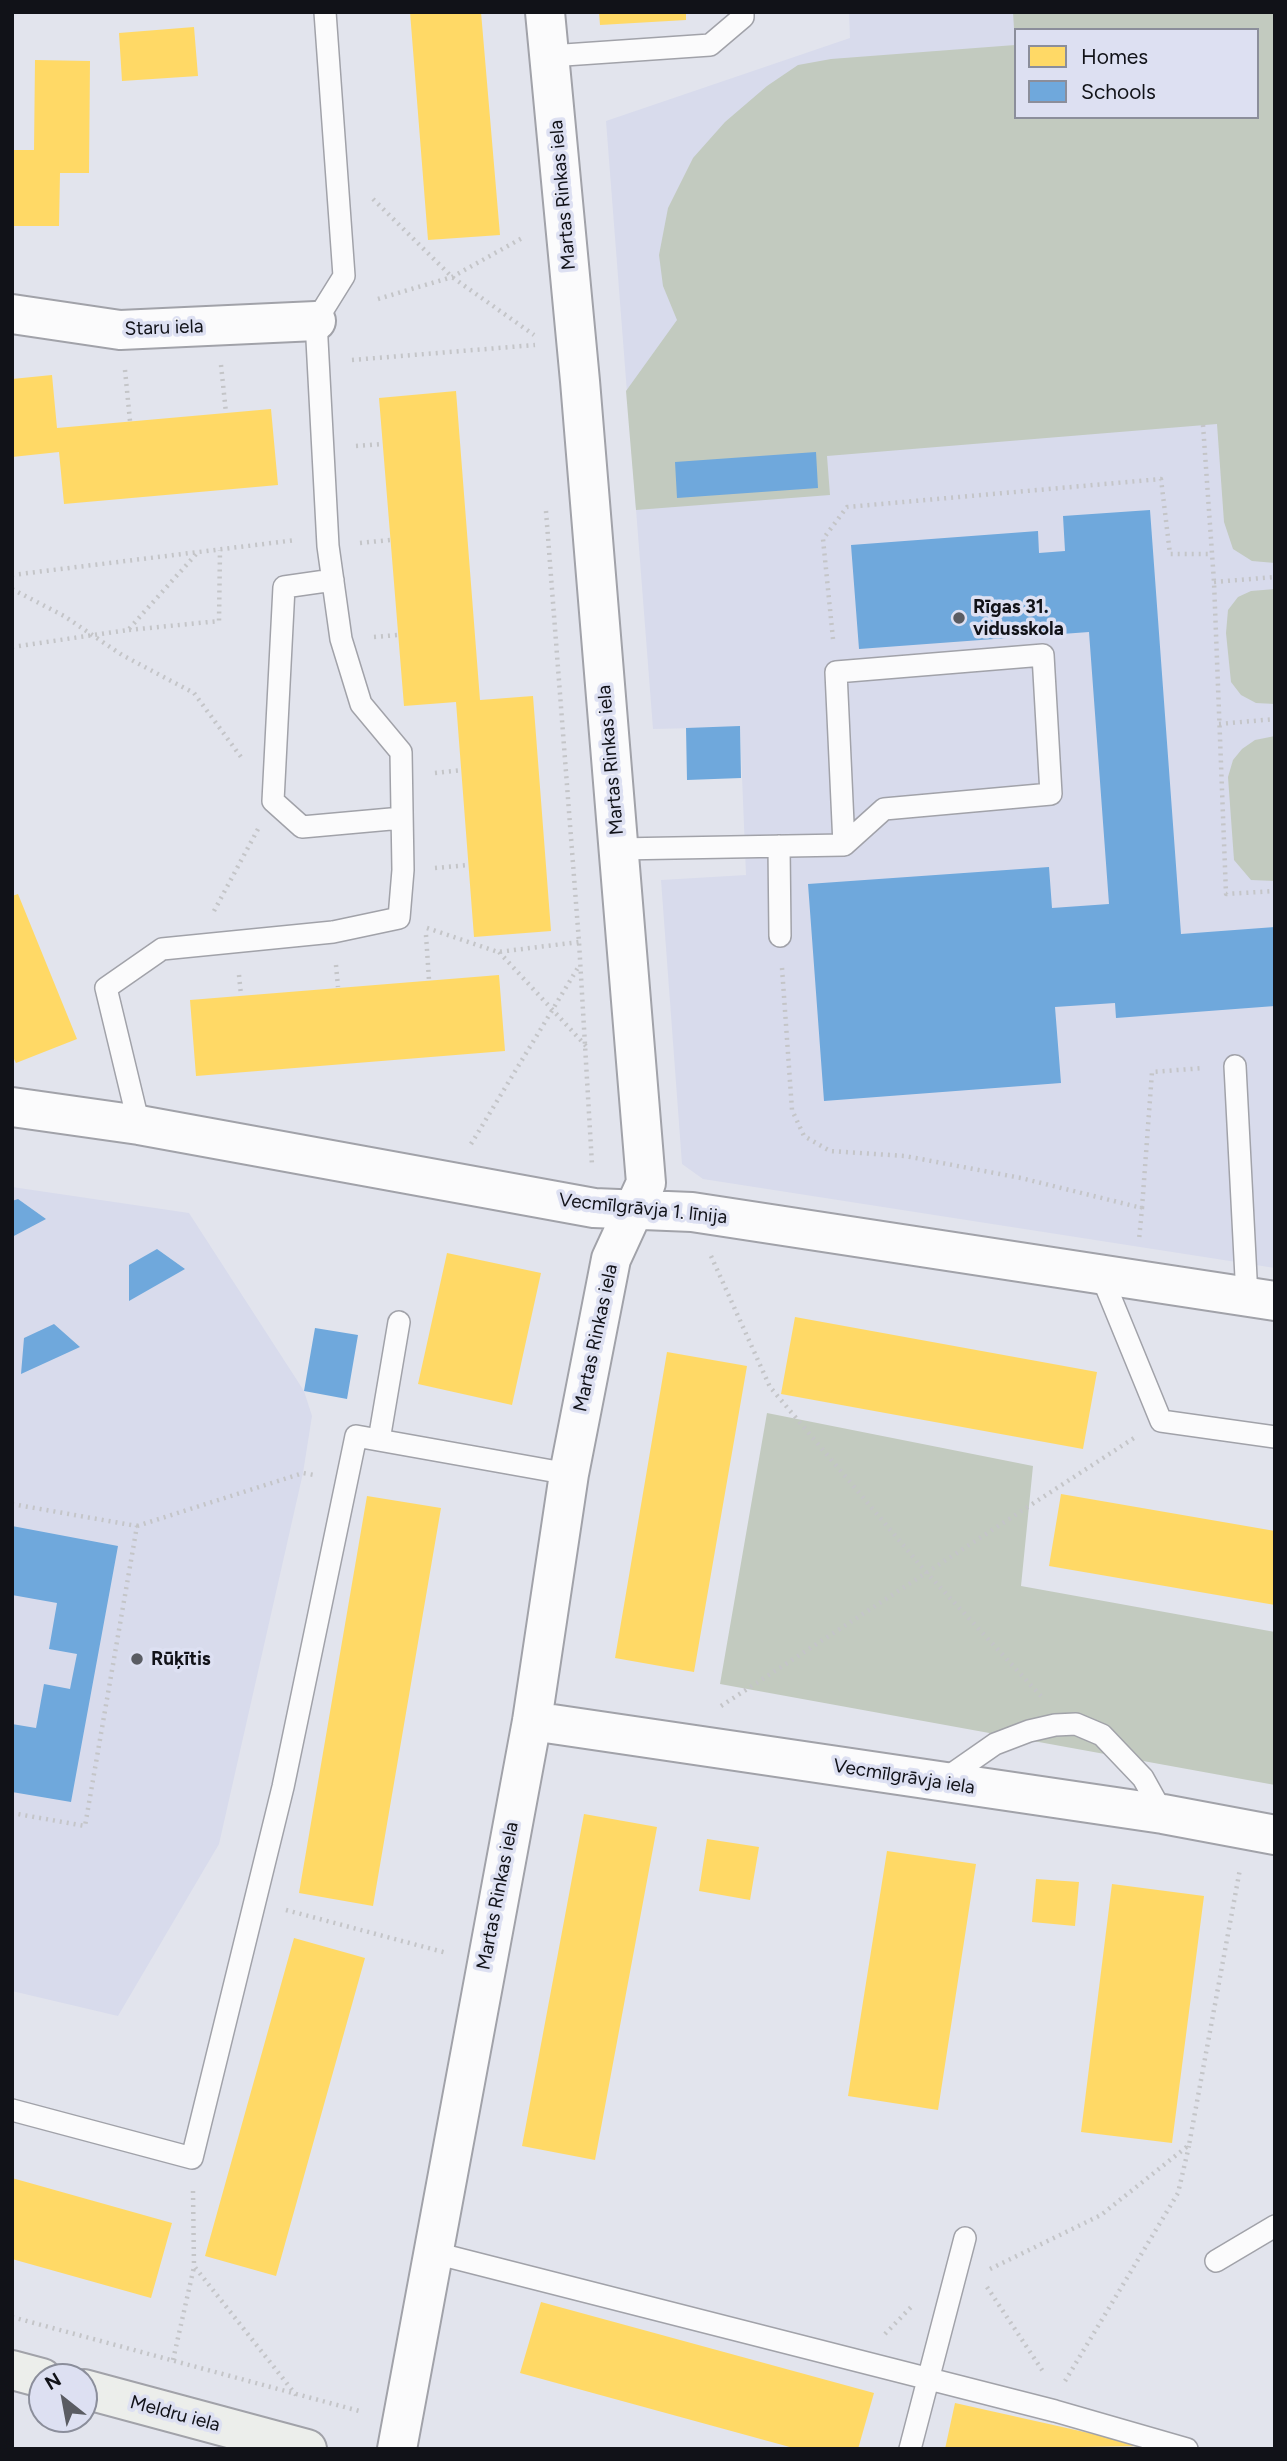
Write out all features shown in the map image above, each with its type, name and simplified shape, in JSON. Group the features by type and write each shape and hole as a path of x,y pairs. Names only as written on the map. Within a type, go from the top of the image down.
{"street":[{"name":"Martas Rinkas iela","path":"401,2435 485,1964 532,1721 569,1474 611,1259 646,1183 545,12"},
{"name":"Staru iela","path":"12,314 120,330 316,321"},
{"name":"Vecmīlgrāvja 1. līnija","path":"12,1107 139,1125 594,1208 692,1212 1261,1299"},
{"name":"Vecmīlgrāvja iela","path":"532,1721 1163,1814 1260,1833"},
{"name":"Meldru iela","path":"98,2393 296,2447"}],"lane":[{"path":"139,1125 106,988 162,948 333,932 399,918 401,752 360,704 341,639 328,536 316,321 344,276 325,12"},
{"path":"550,56 710,45 743,17 743,12"},
{"path":"333,580 284,587 273,801 302,827 402,818"},
{"path":"618,849 844,845 884,809 1051,794 1044,655 836,671 844,845"},
{"path":"779,846 780,936"},
{"path":"1235,1066 1261,1299"},
{"path":"1121,1279 1161,1421 1275,1437"},
{"path":"379,1440 399,1322"},
{"path":"12,2110 192,2158 283,1787 356,1436 569,1474"},
{"path":"939,1783 962,1764 995,1744 1055,1724 1076,1724 1102,1735 1143,1779 1163,1814"},
{"path":"1216,2261 1275,2226"},
{"path":"910,2449 965,2238"},
{"path":"435,2253 927,2379 1057,2402 1187,2449"}],"path":[{"path":"368,194 452,276 536,336"},
{"path":"378,299 452,276 529,235"},
{"path":"120,330 130,421"},
{"path":"317,363 546,344"},
{"path":"1203,425 1214,582 1226,894 1275,891"},
{"path":"836,671 824,540 847,507 1161,479 1170,554 1212,554"},
{"path":"546,506 581,964 594,1208"},
{"path":"12,575 328,536"},
{"path":"12,647 128,630 219,621 220,550"},
{"path":"128,630 198,552"},
{"path":"1214,582 1275,577"},
{"path":"12,589 64,616 122,656 194,693 273,801 195,945"},
{"path":"1219,724 1275,719"},
{"path":"429,980 425,928 498,952 579,942"},
{"path":"780,936 792,1110 804,1136 830,1151 905,1156 1021,1178 1142,1208"},
{"path":"498,952 586,1046"},
{"path":"468,1148 581,964"},
{"path":"1121,1279 1142,1208 1152,1072 1235,1066"},
{"path":"692,1212 770,1387 925,1571 1045,1700"},
{"path":"667,1741 925,1571 1161,1421"},
{"path":"12,1504 138,1526 303,1473 347,1480"},
{"path":"12,1813 85,1826 138,1526"},
{"path":"979,2275 1057,2402 1178,2193 1260,1833"},
{"path":"255,1901 485,1964"},
{"path":"859,2361 933,2284 955,2275 979,2275 1101,2214 1189,2145"},
{"path":"173,2360 194,2266 192,2158"},
{"path":"194,2266 297,2396"},
{"path":"12,2318 297,2396 401,2435"}],"shaded area":[{"name":"Rīgas 31. vidusskola","path":"849,12 1275,12 1275,1268 703,1179 682,1164 661,880 746,875 740,727 653,729 606,121 850,38"},
{"path":"1013,12 1275,12 1275,563 1252,561 1233,549 1224,522 1217,424 827,456 830,495 636,510 626,391 677,320 663,286 659,255 668,208 693,158 725,122 767,86 798,65 831,59 1014,45 1014,119 1259,119 1259,28 1014,28"},
{"path":"1275,589 1275,704 1256,703 1241,695 1231,682 1226,633 1228,610 1238,597 1251,591"},
{"path":"1275,736 1275,881 1251,880 1234,860 1228,777 1233,760 1242,749 1255,740"},
{"name":"Rūķītis","path":"12,1187 189,1213 304,1391 312,1416 303,1473 219,1844 118,2016 12,1991"},
{"path":"767,1413 1033,1466 1021,1586 1275,1632 1275,1785 720,1684"}],"building: Homes":[{"path":"410,12 481,12 500,235 428,240"},
{"path":"599,12 686,12 686,20 600,25"},
{"path":"194,27 198,76 122,81 119,33"},
{"path":"35,60 90,61 89,173 60,173 59,226 12,226 12,150 34,150"},
{"path":"52,375 57,428 271,409 278,485 64,504 59,452 12,457 12,379"},
{"path":"456,391 480,700 533,696 551,931 474,937 456,702 404,706 379,398"},
{"path":"18,894 77,1039 16,1063 12,1055 12,896"},
{"path":"499,975 505,1051 196,1076 190,1000"},
{"path":"447,1253 541,1273 512,1405 418,1384"},
{"path":"795,1317 1097,1372 1083,1449 781,1394"},
{"path":"667,1352 747,1366 694,1672 615,1658"},
{"path":"1061,1494 1275,1531 1275,1605 1049,1566"},
{"path":"367,1496 441,1508 373,1906 299,1893"},
{"path":"584,1814 657,1827 595,2160 522,2146"},
{"path":"707,1839 759,1847 750,1900 699,1891"},
{"path":"887,1851 976,1864 938,2110 848,2096"},
{"path":"1036,1879 1079,1882 1075,1926 1032,1922"},
{"path":"1112,1884 1204,1896 1172,2143 1081,2132"},
{"path":"294,1938 365,1958 276,2276 205,2256"},
{"path":"12,2178 172,2223 151,2298 12,2259"},
{"path":"541,2302 874,2393 858,2449 797,2449 520,2373"},
{"path":"955,2403 1147,2446 945,2449"}],"building: Schools":[{"path":"816,452 818,488 677,498 675,462"},
{"path":"1150,510 1181,934 1275,927 1275,1006 1116,1018 1115,1003 1055,1007 1061,1083 824,1101 808,884 1049,867 1052,908 1109,904 1089,632 859,649 851,545 1038,531 1039,553 1065,551 1063,516"},
{"path":"740,726 741,778 687,780 686,728"},
{"path":"18,1199 46,1219 12,1237 12,1201"},
{"path":"157,1249 185,1269 129,1301 129,1265"},
{"path":"54,1324 80,1347 21,1374 24,1338"},
{"path":"315,1328 358,1335 347,1399 304,1391"},
{"path":"12,1526 118,1546 71,1802 12,1792 12,1724 36,1728 44,1684 70,1689 77,1654 49,1649 57,1603 12,1595"}],"place":[{"name":"Rīgas 31. vidusskola","path":"959,618"},
{"name":"Rūķītis","path":"137,1659"}]}
